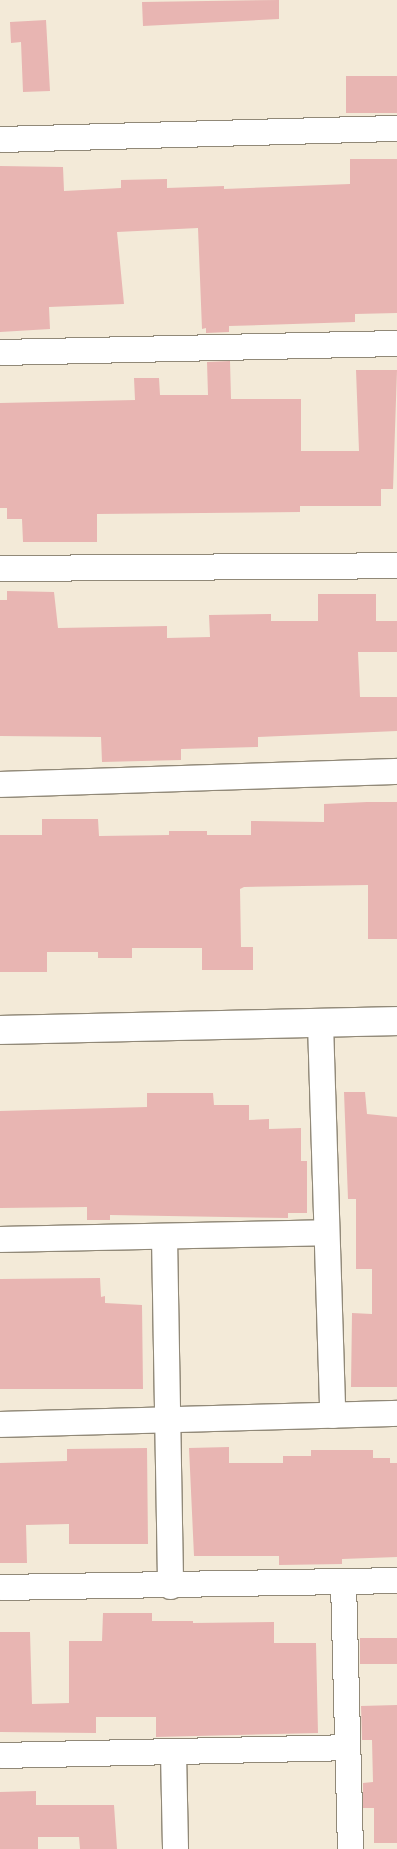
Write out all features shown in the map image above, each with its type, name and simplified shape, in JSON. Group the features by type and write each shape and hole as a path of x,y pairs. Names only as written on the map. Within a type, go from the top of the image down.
{"street":[{"path":"0,139 397,128"},
{"path":"0,352 397,343"},
{"path":"0,568 397,565"},
{"path":"0,784 397,772"},
{"path":"0,1030 397,1021"},
{"path":"320,1023 332,1415"},
{"path":"0,1239 325,1232"},
{"path":"164,1236 170,1586"},
{"path":"0,1424 397,1413"},
{"path":"0,1587 170,1586 397,1580"},
{"path":"343,1582 350,1849"},
{"path":"0,1755 174,1752 347,1746"},
{"path":"174,1752 175,1849"}],"building":[{"path":"279,0 279,19 143,26 142,2"},
{"path":"46,20 50,91 23,92 21,42 11,43 10,22"},
{"path":"346,76 397,76 397,113 346,113"},
{"path":"350,159 397,159 397,313 355,314 355,322 229,326 229,332 206,333 206,328 202,329 198,228 117,232 124,304 49,307 50,329 0,332 0,166 63,167 64,191 121,188 121,180 167,179 167,188 224,186 224,189 350,184"},
{"path":"230,361 231,399 301,399 301,451 359,451 356,370 397,370 393,489 381,489 381,506 300,506 300,512 97,514 97,542 23,542 22,519 7,519 7,508 0,508 0,403 135,400 134,378 159,378 160,395 208,395 207,362"},
{"path":"7,591 54,592 58,628 167,626 167,638 210,637 209,615 271,614 271,621 318,621 318,594 376,594 376,621 397,621 397,652 358,652 360,697 397,697 397,731 258,737 258,747 181,749 181,760 102,762 101,737 0,736 0,600 7,600"},
{"path":"397,802 397,939 368,939 368,885 244,887 240,889 241,947 253,947 253,970 202,970 202,948 132,948 132,958 98,958 98,952 47,952 47,972 0,972 0,835 42,835 42,819 98,819 99,836 169,835 169,831 207,831 207,835 251,835 251,821 324,822 324,804"},
{"path":"344,1092 365,1092 367,1114 397,1117 397,1387 351,1387 352,1313 372,1314 372,1269 356,1269 356,1199 348,1199"},
{"path":"147,1093 213,1093 214,1105 249,1105 249,1120 269,1119 269,1129 301,1128 301,1161 307,1161 307,1213 288,1213 288,1218 110,1215 110,1220 87,1220 87,1207 0,1208 0,1111 147,1107"},
{"path":"100,1278 101,1297 105,1296 105,1303 142,1305 143,1389 0,1389 0,1279"},
{"path":"229,1447 229,1463 283,1463 283,1456 311,1456 311,1450 373,1450 373,1458 390,1458 390,1463 397,1463 397,1557 342,1559 342,1564 279,1565 279,1556 194,1556 189,1448"},
{"path":"147,1448 148,1544 69,1544 69,1524 26,1525 27,1563 0,1563 0,1463 67,1461 67,1449"},
{"path":"103,1613 152,1613 152,1621 193,1621 193,1623 274,1622 274,1643 316,1643 318,1733 156,1737 156,1717 96,1717 96,1733 0,1732 0,1632 30,1632 32,1704 69,1703 69,1641 102,1641"},
{"path":"360,1638 397,1638 397,1664 360,1664"},
{"path":"397,1705 397,1843 374,1843 374,1808 363,1808 363,1783 373,1782 372,1740 362,1740 361,1706"},
{"path":"36,1791 36,1805 114,1805 117,1849 80,1849 79,1837 38,1837 38,1849 0,1849 0,1792"}]}
